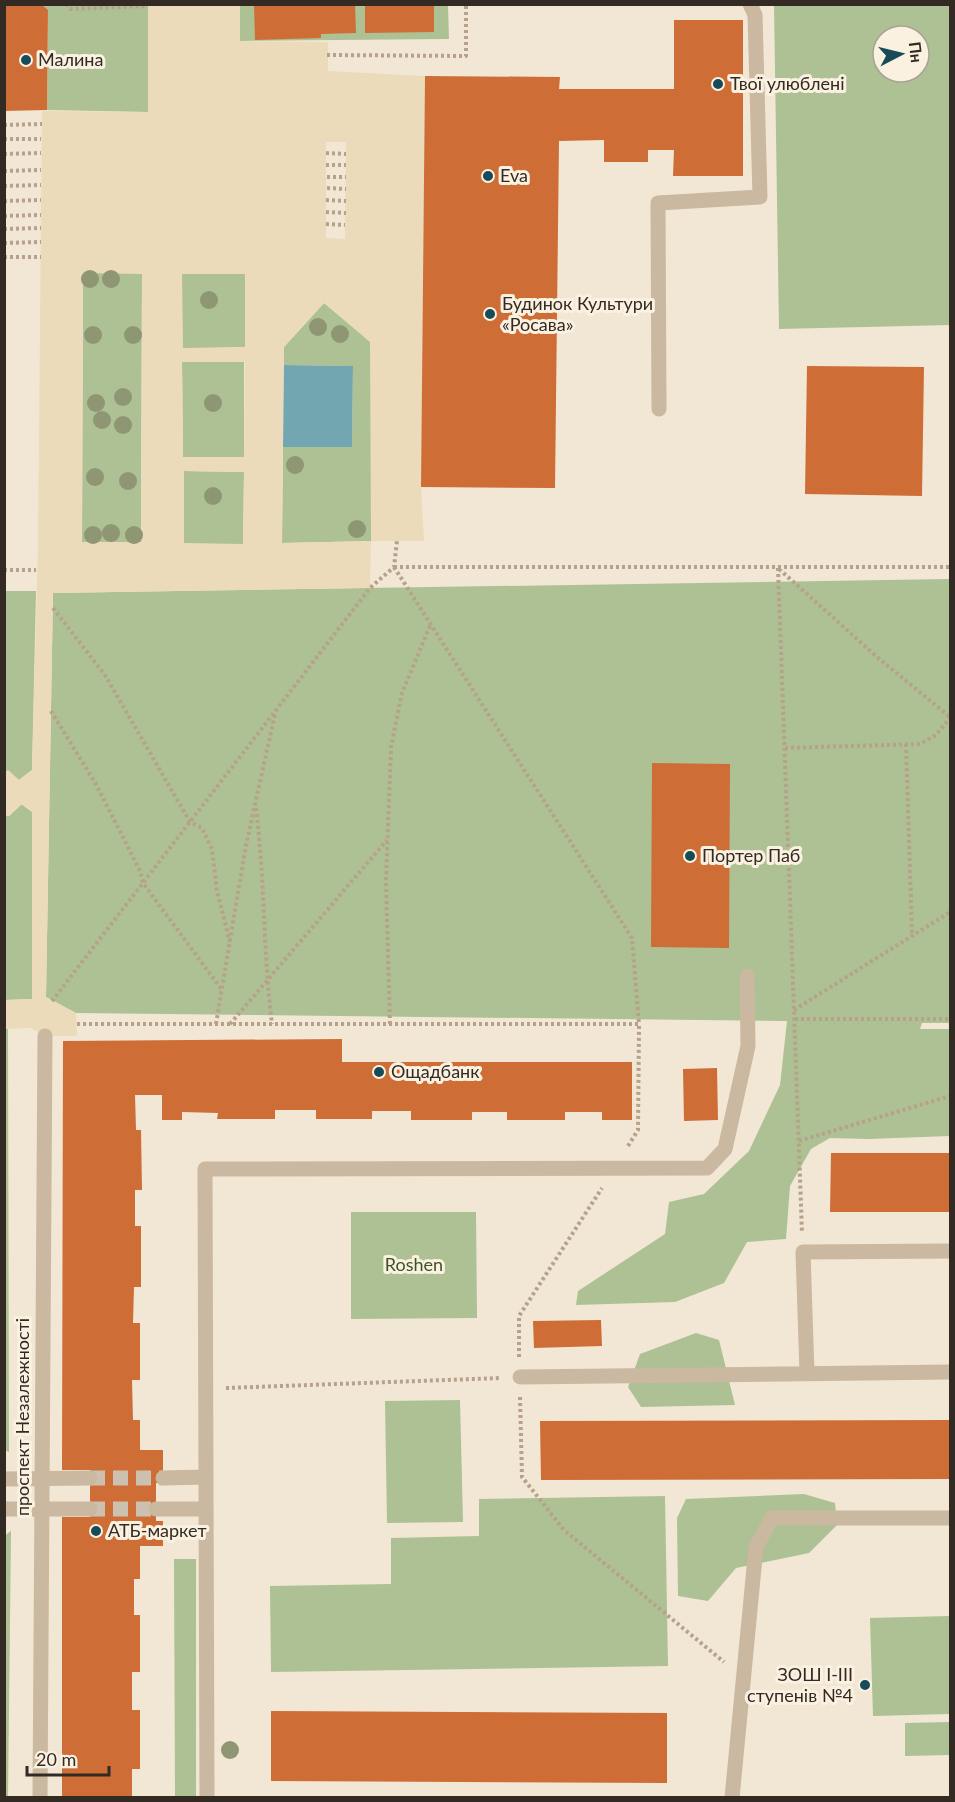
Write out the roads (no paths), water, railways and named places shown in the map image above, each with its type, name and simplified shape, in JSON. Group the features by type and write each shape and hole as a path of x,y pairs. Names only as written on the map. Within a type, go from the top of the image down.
{"street":[{"path":"659,409 658,203 759,197 755,15 750,4"},
{"path":"207,1797 208,1389 205,1169 706,1167 725,1149 748,1046 747,976"},
{"name":"проспект Незалежності","path":"40,1797 45,1036"},
{"path":"807,1373 803,1252 951,1251"},
{"path":"520,1377 951,1372"},
{"path":"164,1478 206,1477"},
{"path":"4,1479 90,1478"},
{"path":"4,1509 90,1509"},
{"path":"156,1509 206,1509"},
{"path":"732,1797 756,1547 772,1518 951,1518"}],"water":[{"path":"284,365 353,366 352,447 283,447"}],"tunnel":[{"path":"90,1478 163,1478"},
{"path":"90,1509 156,1509"}],"place":[{"name":"Малина","path":"26,60"},
{"name":"Твої улюблені","path":"718,84"},
{"name":"Eva","path":"488,176"},
{"name":"Будинок Культури «Росава»","path":"490,314"},
{"name":"Портер Паб","path":"690,856"},
{"name":"Ощадбанк","path":"379,1072"},
{"name":"АТБ-маркет","path":"96,1531"},
{"name":"ЗОШ І-ІІІ ступенів №4","path":"865,1685"}],"park label":[{"name":"Roshen","path":"414,1265"}]}
